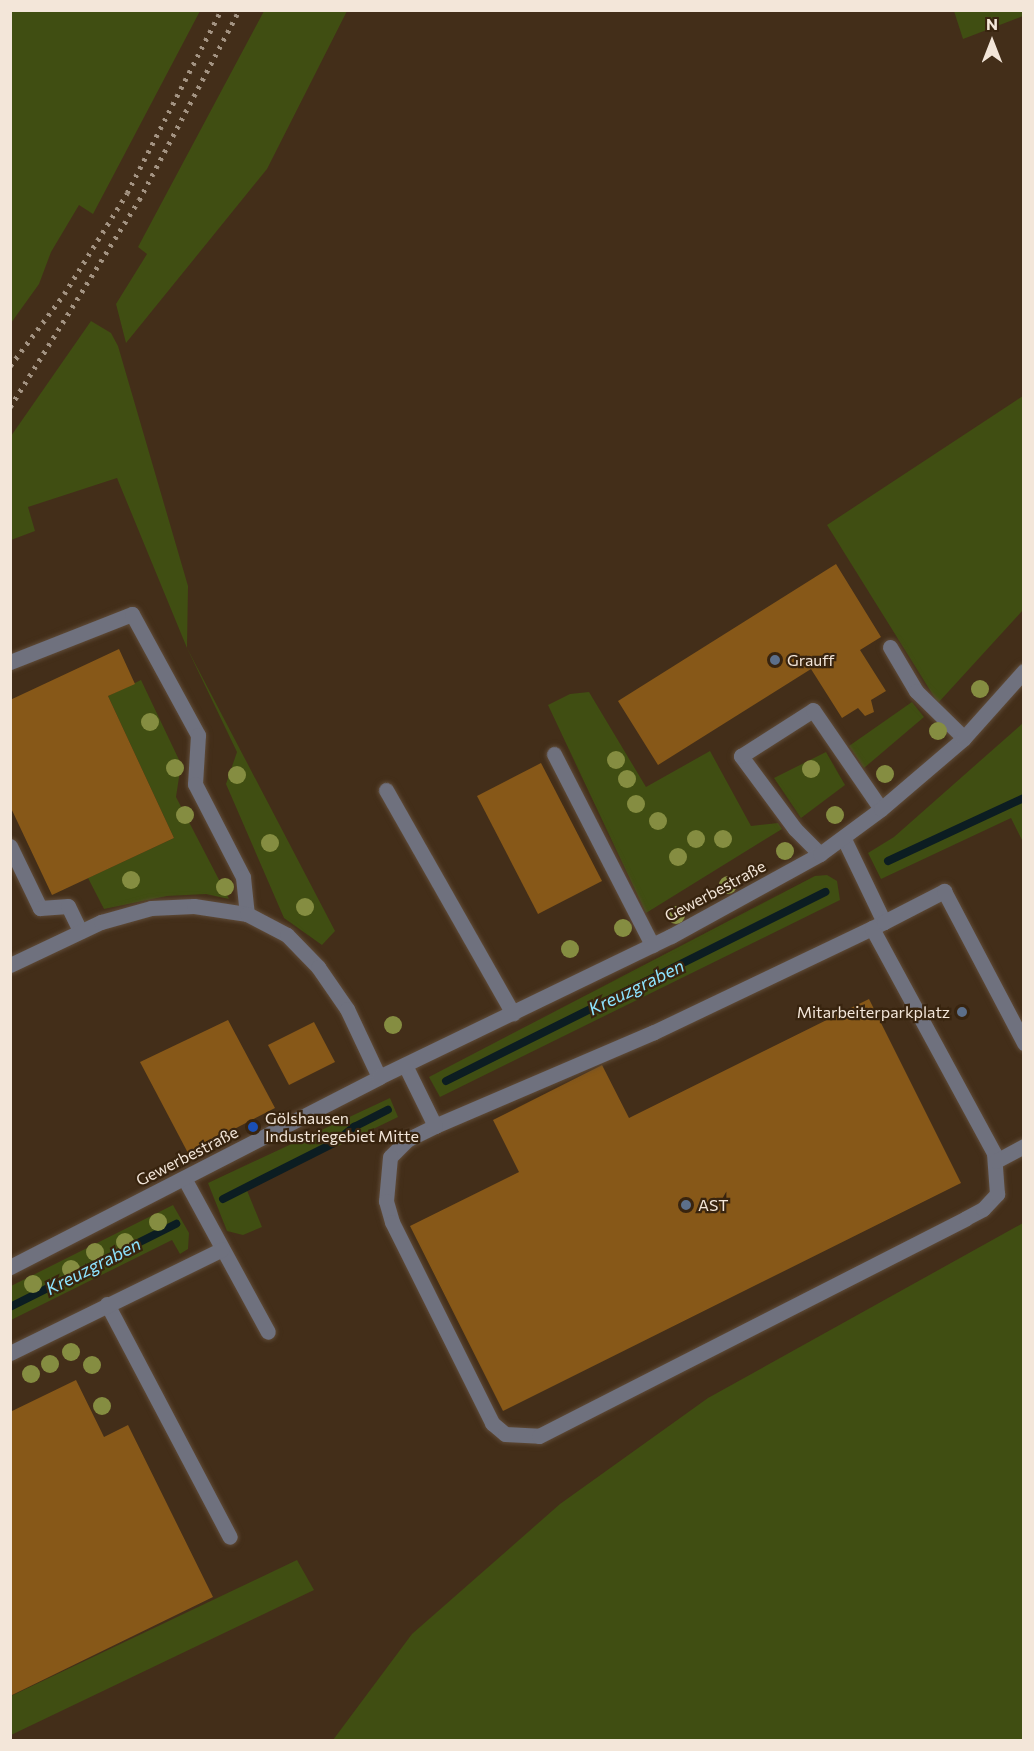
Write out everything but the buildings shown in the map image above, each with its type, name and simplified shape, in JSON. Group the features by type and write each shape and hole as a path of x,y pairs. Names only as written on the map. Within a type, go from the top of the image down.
{"street":[{"path":"10,662 132,614 198,735 195,784 243,877 247,914"},
{"path":"890,647 916,691 964,738"},
{"name":"Gewerbestraße","path":"10,1267 379,1077 652,945 819,854 844,839 964,738 1023,671"},
{"path":"819,854 795,829 741,756 813,710 881,809"},
{"path":"554,754 652,945"},
{"path":"386,790 513,1014"},
{"path":"844,839 878,925 996,1161 997,1194 983,1209 539,1436 523,1437 505,1434 492,1423 392,1221 386,1201 390,1157 408,1139 654,1032 878,925 944,891 1023,1043"},
{"path":"10,846 40,908 68,906 80,931"},
{"path":"10,965 80,931 152,908 194,906 247,914 287,935 318,967 347,1009 379,1077"},
{"path":"405,1065 435,1126"},
{"path":"996,1161 1023,1146"},
{"path":"184,1178 268,1332"},
{"path":"10,1353 222,1249"},
{"path":"107,1304 230,1537"}],"green space":[{"path":"200,11 93,214 79,205 51,252 39,284 11,323 11,12"},
{"path":"264,11 347,11 267,169 126,343 116,304 147,254 138,247"},
{"path":"954,11 1023,11 1023,16 963,39"},
{"path":"91,321 111,333 118,346 188,586 187,648 117,478 28,507 35,531 11,540 11,436"},
{"path":"1023,396 1023,610 938,703 827,525"},
{"path":"187,648 335,931 322,945 284,918 226,784 237,752"},
{"path":"141,680 181,764 176,797 229,899 206,894 167,896 104,909 88,878 174,838 108,696"},
{"path":"589,692 646,787 710,751 751,826 778,823 782,829 646,913 548,705 570,694"},
{"path":"912,702 924,717 864,768 849,746"},
{"path":"1023,723 1023,842 1011,818 881,879 868,853 894,837"},
{"path":"826,752 845,785 801,818 774,778"},
{"path":"827,875 837,881 840,900 440,1097 429,1077 815,876"},
{"path":"390,1098 398,1117 336,1147 334,1143 246,1188 262,1227 243,1235 227,1231 208,1183"},
{"path":"173,1205 189,1233 188,1249 180,1254 172,1240 11,1320 11,1286"},
{"path":"1023,1223 1023,1740 333,1740 412,1634 560,1504 708,1398"},
{"path":"297,1560 314,1590 11,1735 11,1696"}],"waterway":[{"name":"Kreuzgraben","path":"888,861 1024,798"},
{"name":"Kreuzgraben","path":"446,1081 825,892"},
{"name":"Kreuzgraben","path":"223,1199 334,1143 354,1127 388,1110"},
{"name":"Kreuzgraben","path":"10,1307 176,1224"}],"railway":[{"path":"10,366 64,294 127,193 221,10"},
{"path":"10,407 139,200 239,10"}],"place":[{"name":"Grauff","path":"775,660"},
{"name":"Mitarbeiterparkplatz","path":"962,1012"},
{"name":"Gölshausen Industriegebiet Mitte","path":"253,1127"},
{"name":"AST","path":"686,1205"}]}
